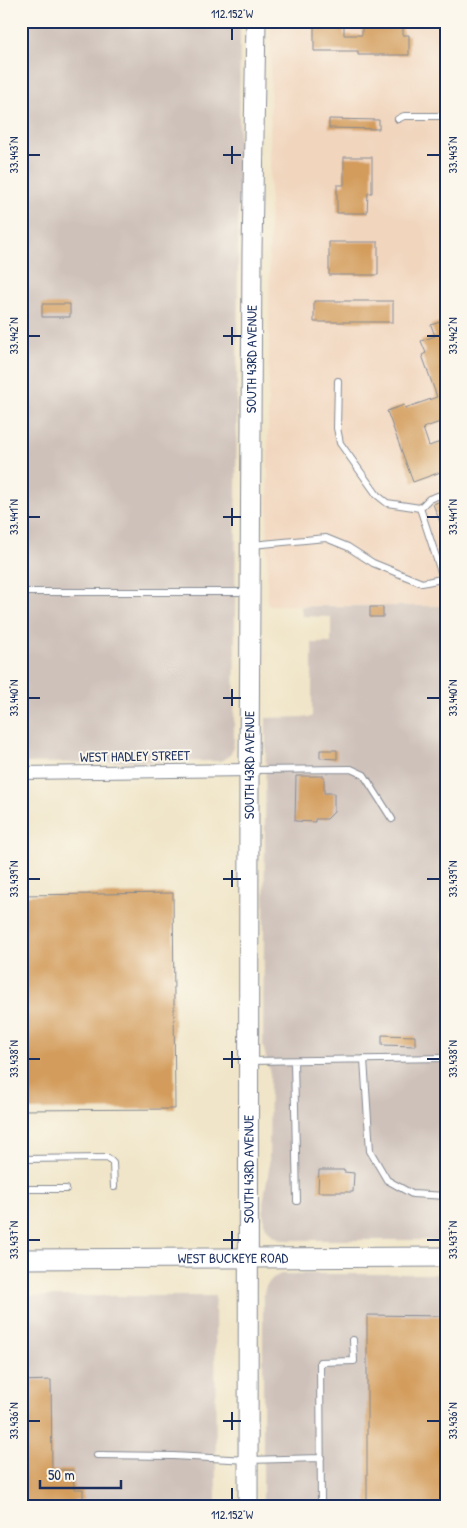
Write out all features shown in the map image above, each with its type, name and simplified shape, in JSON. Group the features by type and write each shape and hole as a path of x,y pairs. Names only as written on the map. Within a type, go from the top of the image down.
{"main road":[{"name":"SOUTH 43RD AVENUE","path":"248,1507 250,545 256,21"},
{"name":"WEST BUCKEYE ROAD","path":"21,1260 446,1257"}],"street":[{"name":"WEST HADLEY STREET","path":"21,773 249,770"}],"lane":[{"path":"398,119 404,116 446,116"},
{"path":"338,381 337,428 340,443 377,495 388,503 420,508"},
{"path":"420,508 429,499 446,493"},
{"path":"250,545 326,538 348,547 373,563 422,583 444,578 420,508"},
{"path":"438,562 446,560"},
{"path":"21,592 250,592"},
{"path":"249,770 351,769 364,775 392,819"},
{"path":"249,1061 446,1058"},
{"path":"364,1059 370,1151 387,1180 412,1194 446,1196"},
{"path":"294,1061 297,1201"},
{"path":"21,1159 108,1158 113,1163 114,1187"},
{"path":"21,1189 66,1189"},
{"path":"321,1507 320,1362 354,1361 353,1340"},
{"path":"97,1455 173,1456 248,1460 321,1458"}],"shaded area":[{"path":"21,21 240,21 234,742 231,754 219,761 21,763"},
{"path":"271,21 446,21 446,606 267,605"},
{"path":"301,606 446,606 446,1240 284,1240 274,1236 267,1229 264,1222 263,1203 269,1169 270,1074 263,1045 266,718 312,717 312,643 331,643 331,617 302,616"},
{"path":"281,1274 446,1274 446,1507 263,1507 263,1296 266,1286 273,1278"},
{"path":"21,1296 215,1296 216,1507 21,1507"}],"building":[{"path":"314,21 344,21 344,35 362,35 362,21 403,21 403,35 409,35 409,55 358,55 358,51 314,51"},
{"path":"329,119 379,120 379,129 329,128"},
{"path":"344,157 372,157 372,193 368,193 367,213 337,213 337,185 344,185"},
{"path":"329,242 378,242 378,275 329,275"},
{"path":"314,301 393,301 393,322 314,322"},
{"path":"42,304 70,304 70,317 42,317"},
{"path":"443,321 446,328 446,420 423,428 429,446 446,440 446,470 413,482 387,411 404,405 405,408 437,397 422,355 426,353 421,341 435,336 431,325"},
{"path":"446,499 446,535 445,535 433,504"},
{"path":"370,607 383,607 383,617 370,617"},
{"path":"320,750 337,750 337,759 320,758"},
{"path":"296,776 324,776 324,793 334,793 334,812 327,819 315,819 315,822 295,821"},
{"path":"173,893 175,1109 21,1110 21,895"},
{"path":"382,1035 415,1036 415,1046 382,1045"},
{"path":"319,1170 344,1170 344,1172 354,1173 353,1192 318,1192"},
{"path":"367,1315 446,1316 446,1507 367,1507"},
{"path":"51,1380 52,1470 73,1470 74,1489 83,1489 83,1500 74,1500 74,1507 21,1507 21,1381"}]}
